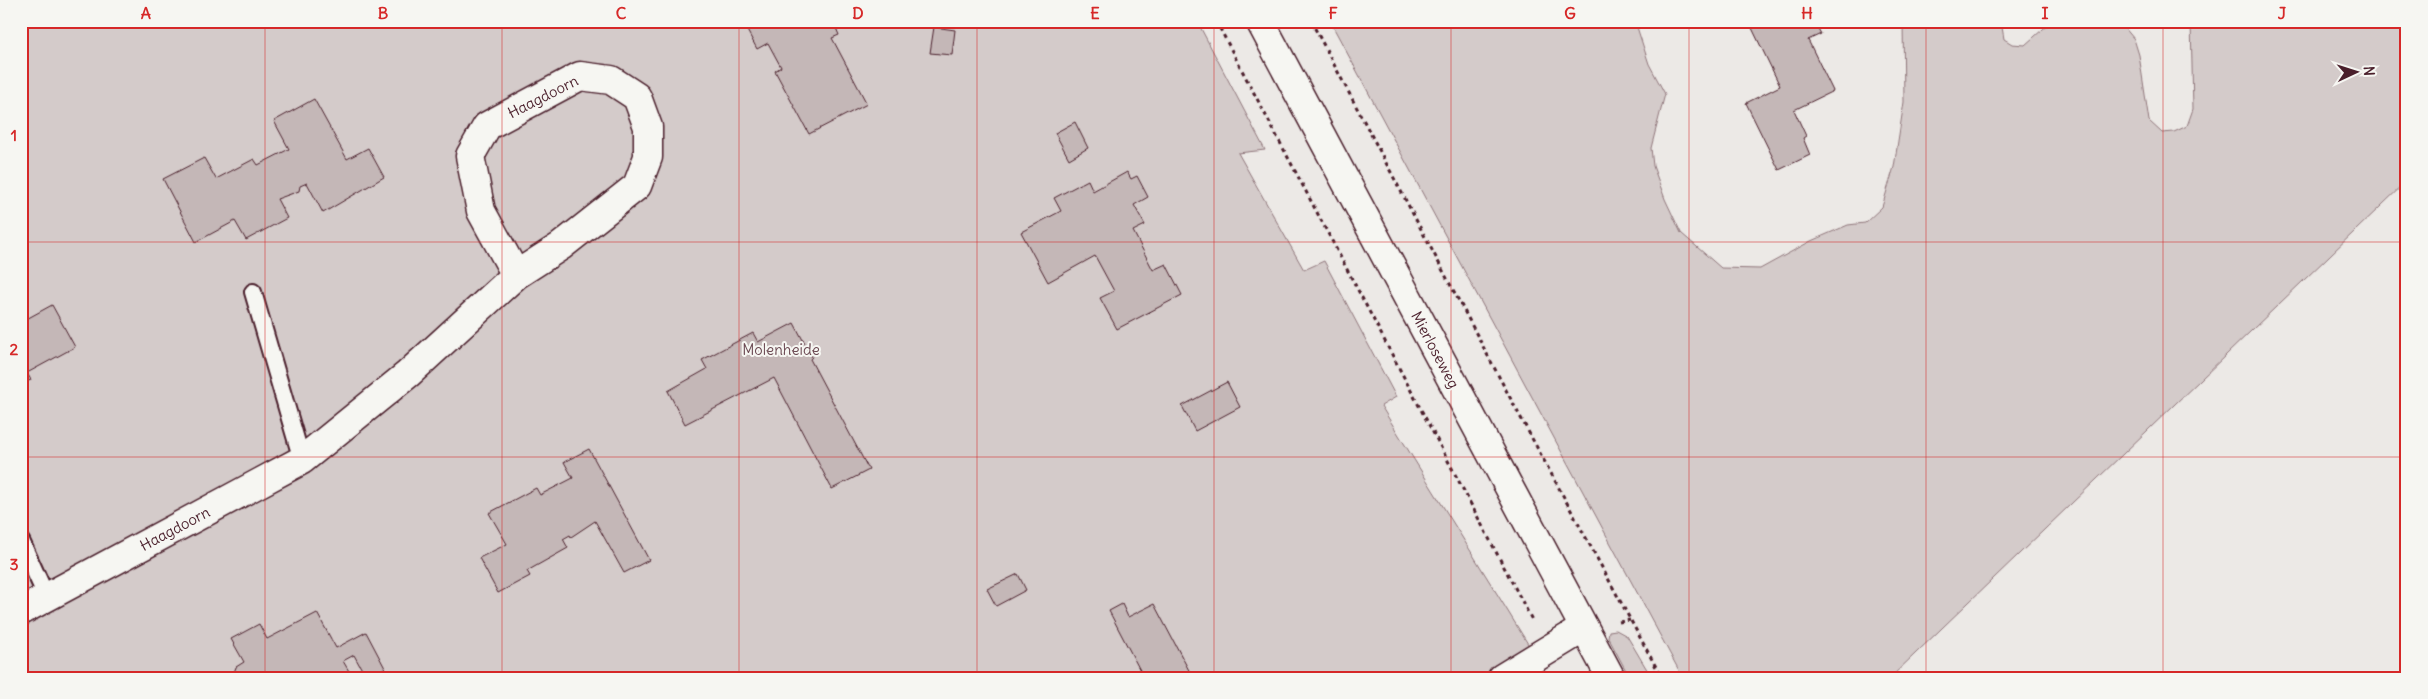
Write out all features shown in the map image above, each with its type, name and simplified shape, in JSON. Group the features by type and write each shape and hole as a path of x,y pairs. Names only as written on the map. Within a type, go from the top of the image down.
{"street":[{"name":"Mierloseweg","path":"1260,21 1611,678"},
{"name":"Haagdoorn","path":"21,611 302,460 408,374 516,275 561,246 637,186 648,158 648,127 637,97 611,80 580,76 538,98 487,126 470,156 481,211 516,275"},
{"path":"1502,678 1584,628"}],"lane":[{"path":"253,292 302,460"},
{"path":"21,541 47,598"}],"path":[{"path":"1216,21 1524,607 1550,650"},
{"path":"1311,21 1515,407 1662,678"}],"green space":[{"name":"Molenheide","path":"21,21 1197,21 1265,150 1238,153 1304,270 1324,261 1396,397 1381,406 1541,665 1517,678 21,678"},
{"path":"1330,21 1635,21 1649,64 1665,94 1651,148 1653,166 1665,199 1681,233 1721,268 1760,269 1811,241 1848,225 1865,223 1882,207 1894,167 1904,102 1903,21 2001,21 2004,39 2012,44 2025,45 2052,21 2119,21 2134,39 2139,55 2149,121 2162,133 2174,132 2187,126 2193,109 2191,21 2407,21 2407,181 1890,678 1683,678"},
{"path":"1616,630 1627,636 1652,678 1630,678 1608,637 1609,631"}],"building":[{"path":"742,21 833,21 839,35 832,38 867,104 809,134 775,71 781,67 768,43 757,49"},
{"path":"1766,21 1799,21 1802,26 1814,21 1821,34 1808,40 1833,91 1794,110 1806,136 1803,138 1810,155 1779,170 1746,103 1780,86 1752,28"},
{"path":"934,27 955,30 952,55 930,53"},
{"path":"314,99 347,159 368,148 384,177 323,213 307,183 300,186 299,191 277,199 287,218 246,240 235,221 196,242 163,179 204,158 216,179 254,159 258,165 289,149 274,121"},
{"path":"1075,122 1088,148 1069,159 1055,133"},
{"path":"1127,172 1131,179 1137,176 1148,197 1134,205 1145,225 1133,231 1153,270 1166,264 1182,295 1117,329 1100,298 1114,291 1095,256 1048,282 1021,232 1061,211 1054,198 1088,180 1093,191"},
{"path":"52,305 75,347 27,373 31,380 21,384 21,322"},
{"path":"794,323 812,357 810,359 869,470 832,489 774,378 685,424 668,391 707,369 702,360 753,333 758,342"},
{"path":"1227,382 1240,407 1195,431 1182,406"},
{"path":"589,449 649,560 624,573 595,521 571,537 570,535 563,539 568,548 527,571 530,576 498,593 479,558 507,544 489,513 536,488 540,495 573,478 564,462"},
{"path":"1018,574 1026,590 996,606 987,589"},
{"path":"1122,604 1128,617 1154,604 1193,678 1144,678 1109,611"},
{"path":"317,613 336,648 366,632 385,668 366,677 354,655 343,661 353,678 232,678 236,667 244,662 231,639 259,624 267,639"}]}
